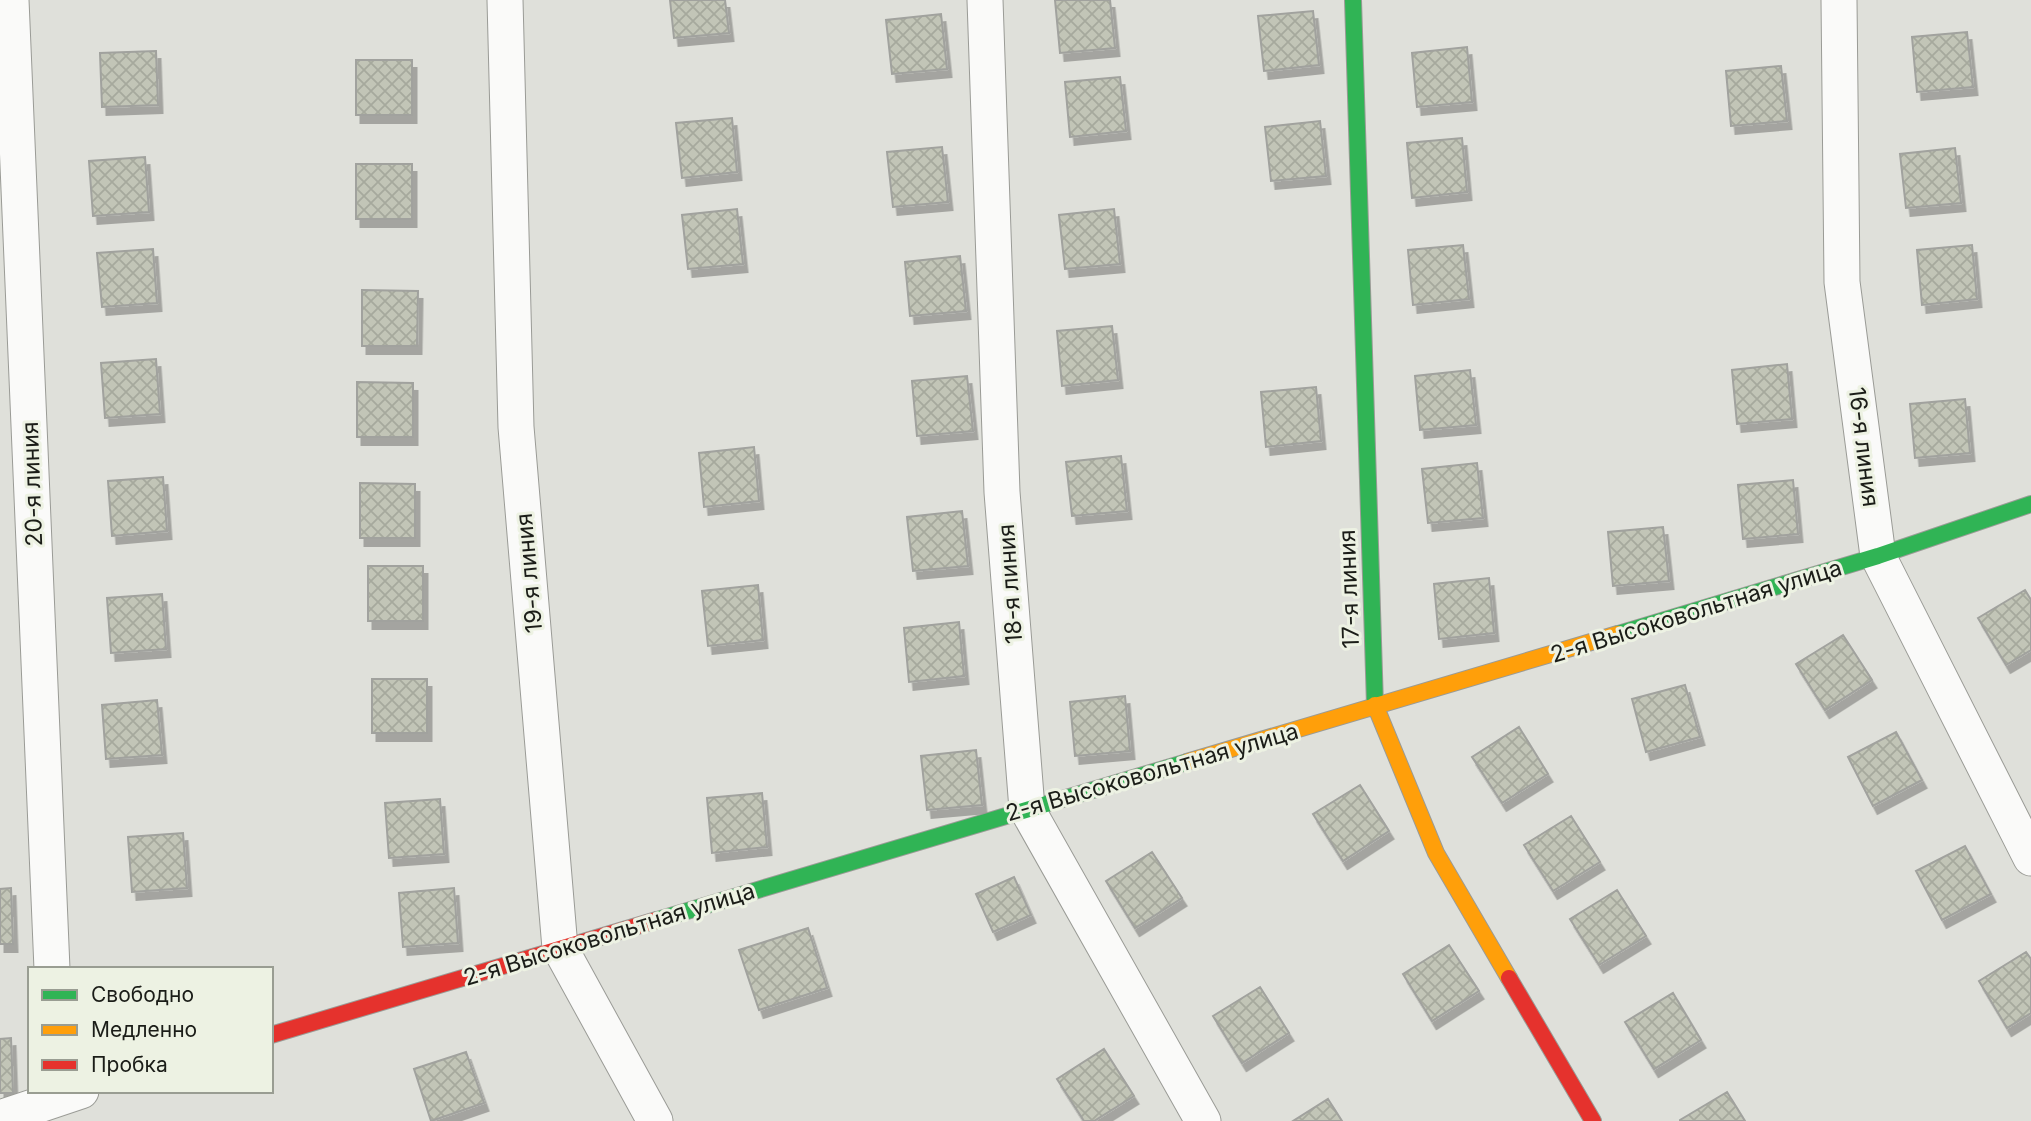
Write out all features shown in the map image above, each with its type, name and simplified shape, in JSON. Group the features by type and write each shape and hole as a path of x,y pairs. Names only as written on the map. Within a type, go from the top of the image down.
{"street":[{"name":"20-я линия","path":"11,0 52,967"},
{"name":"19-я линия","path":"505,0 516,427 560,948 655,1121"},
{"name":"18-я линия","path":"985,0 1002,492 1027,808 1203,1121"},
{"name":"17-я линия","path":"1353,0 1375,708 1436,853 1593,1121"},
{"name":"16-я линия","path":"1839,0 1842,282 1878,556 2031,858"},
{"name":"2-я Высоковольтная улица","path":"273,1033 1027,808 1375,708 1878,556 2031,504"},
{"path":"0,1118 67,1100"}],"building":[{"path":"670,0 725,0 729,33 674,38"},
{"path":"1055,0 1110,0 1115,48 1060,53"},
{"path":"1313,11 1319,65 1264,71 1258,16"},
{"path":"941,14 947,69 892,74 886,20"},
{"path":"1967,32 1973,87 1917,92 1912,37"},
{"path":"1467,47 1472,102 1417,107 1412,53"},
{"path":"156,51 158,105 102,107 100,53"},
{"path":"356,60 412,60 412,115 356,115"},
{"path":"1781,66 1787,121 1731,126 1726,71"},
{"path":"1120,77 1126,131 1070,137 1065,82"},
{"path":"732,118 737,172 682,178 676,123"},
{"path":"1320,121 1326,176 1271,181 1265,127"},
{"path":"1462,138 1467,192 1412,198 1407,143"},
{"path":"942,147 948,202 893,207 887,152"},
{"path":"1955,148 1961,203 1906,208 1900,154"},
{"path":"145,157 149,212 93,216 89,161"},
{"path":"356,164 412,164 412,219 356,219"},
{"path":"737,209 743,264 688,269 682,215"},
{"path":"1114,209 1120,264 1065,269 1059,215"},
{"path":"1463,245 1469,299 1413,305 1408,250"},
{"path":"1972,245 1977,299 1922,305 1917,250"},
{"path":"153,249 157,303 102,307 97,253"},
{"path":"960,256 966,311 910,316 905,262"},
{"path":"362,290 418,291 417,346 362,346"},
{"path":"1112,326 1118,380 1062,386 1057,331"},
{"path":"156,359 160,414 105,418 101,363"},
{"path":"1787,364 1792,419 1737,424 1732,370"},
{"path":"1470,370 1476,425 1420,430 1415,376"},
{"path":"967,376 973,431 917,436 912,381"},
{"path":"357,382 413,383 413,437 357,437"},
{"path":"1316,387 1321,441 1266,447 1261,392"},
{"path":"1965,399 1970,453 1915,458 1910,404"},
{"path":"754,447 759,501 704,507 699,453"},
{"path":"1121,456 1127,511 1072,516 1066,462"},
{"path":"1477,463 1483,518 1428,523 1422,469"},
{"path":"163,477 167,531 112,536 108,481"},
{"path":"1793,480 1798,534 1743,539 1738,485"},
{"path":"360,483 415,484 415,538 360,538"},
{"path":"962,511 968,566 913,571 907,517"},
{"path":"1663,527 1669,581 1613,586 1608,532"},
{"path":"368,566 423,566 423,621 368,621"},
{"path":"1489,578 1494,633 1439,639 1434,584"},
{"path":"758,585 763,640 708,646 702,591"},
{"path":"2025,590 2031,600 2031,650 2006,665 1978,618"},
{"path":"162,594 166,649 111,653 107,598"},
{"path":"959,622 964,676 909,682 904,628"},
{"path":"1843,635 1872,680 1825,710 1796,664"},
{"path":"372,679 427,679 427,733 372,733"},
{"path":"1685,685 1700,737 1646,752 1632,699"},
{"path":"1125,696 1130,751 1075,756 1070,702"},
{"path":"157,700 162,755 106,759 102,705"},
{"path":"1519,727 1548,774 1502,803 1472,757"},
{"path":"1896,732 1922,780 1873,806 1848,757"},
{"path":"976,750 982,805 927,810 921,756"},
{"path":"1360,785 1389,831 1343,861 1313,814"},
{"path":"762,793 767,847 712,853 707,798"},
{"path":"440,799 444,854 389,858 385,803"},
{"path":"1571,816 1600,862 1553,891 1524,845"},
{"path":"183,833 187,888 132,892 128,837"},
{"path":"1965,846 1991,894 1942,920 1916,871"},
{"path":"1152,852 1182,898 1135,928 1106,881"},
{"path":"1014,877 1031,915 993,932 976,894"},
{"path":"11,888 13,944 0,944 0,889"},
{"path":"454,888 458,943 403,947 399,893"},
{"path":"1617,890 1646,936 1599,965 1570,919"},
{"path":"808,928 827,988 759,1010 739,950"},
{"path":"1449,945 1479,991 1432,1021 1403,974"},
{"path":"2026,952 2031,959 2031,1013 2007,1028 1979,981"},
{"path":"1260,987 1289,1033 1242,1063 1213,1016"},
{"path":"1673,993 1701,1040 1654,1069 1625,1022"},
{"path":"11,1038 13,1093 0,1093 0,1039"},
{"path":"1104,1049 1134,1096 1094,1121 1084,1121 1057,1079"},
{"path":"466,1052 484,1103 431,1121 414,1069"},
{"path":"1727,1092 1745,1121 1680,1121 1680,1120"},
{"path":"1328,1099 1342,1121 1293,1121"}],"traffic: fast":[{"path":"1353,0 1375,705"},
{"path":"1618,634 1878,556 2031,504"},
{"path":"657,920 1187,762"}],"traffic: slow":[{"path":"1187,762 1618,634"},
{"path":"1375,705 1436,853 1509,978"}],"traffic: jam":[{"path":"273,1034 657,920"},
{"path":"1509,978 1593,1121"}]}
